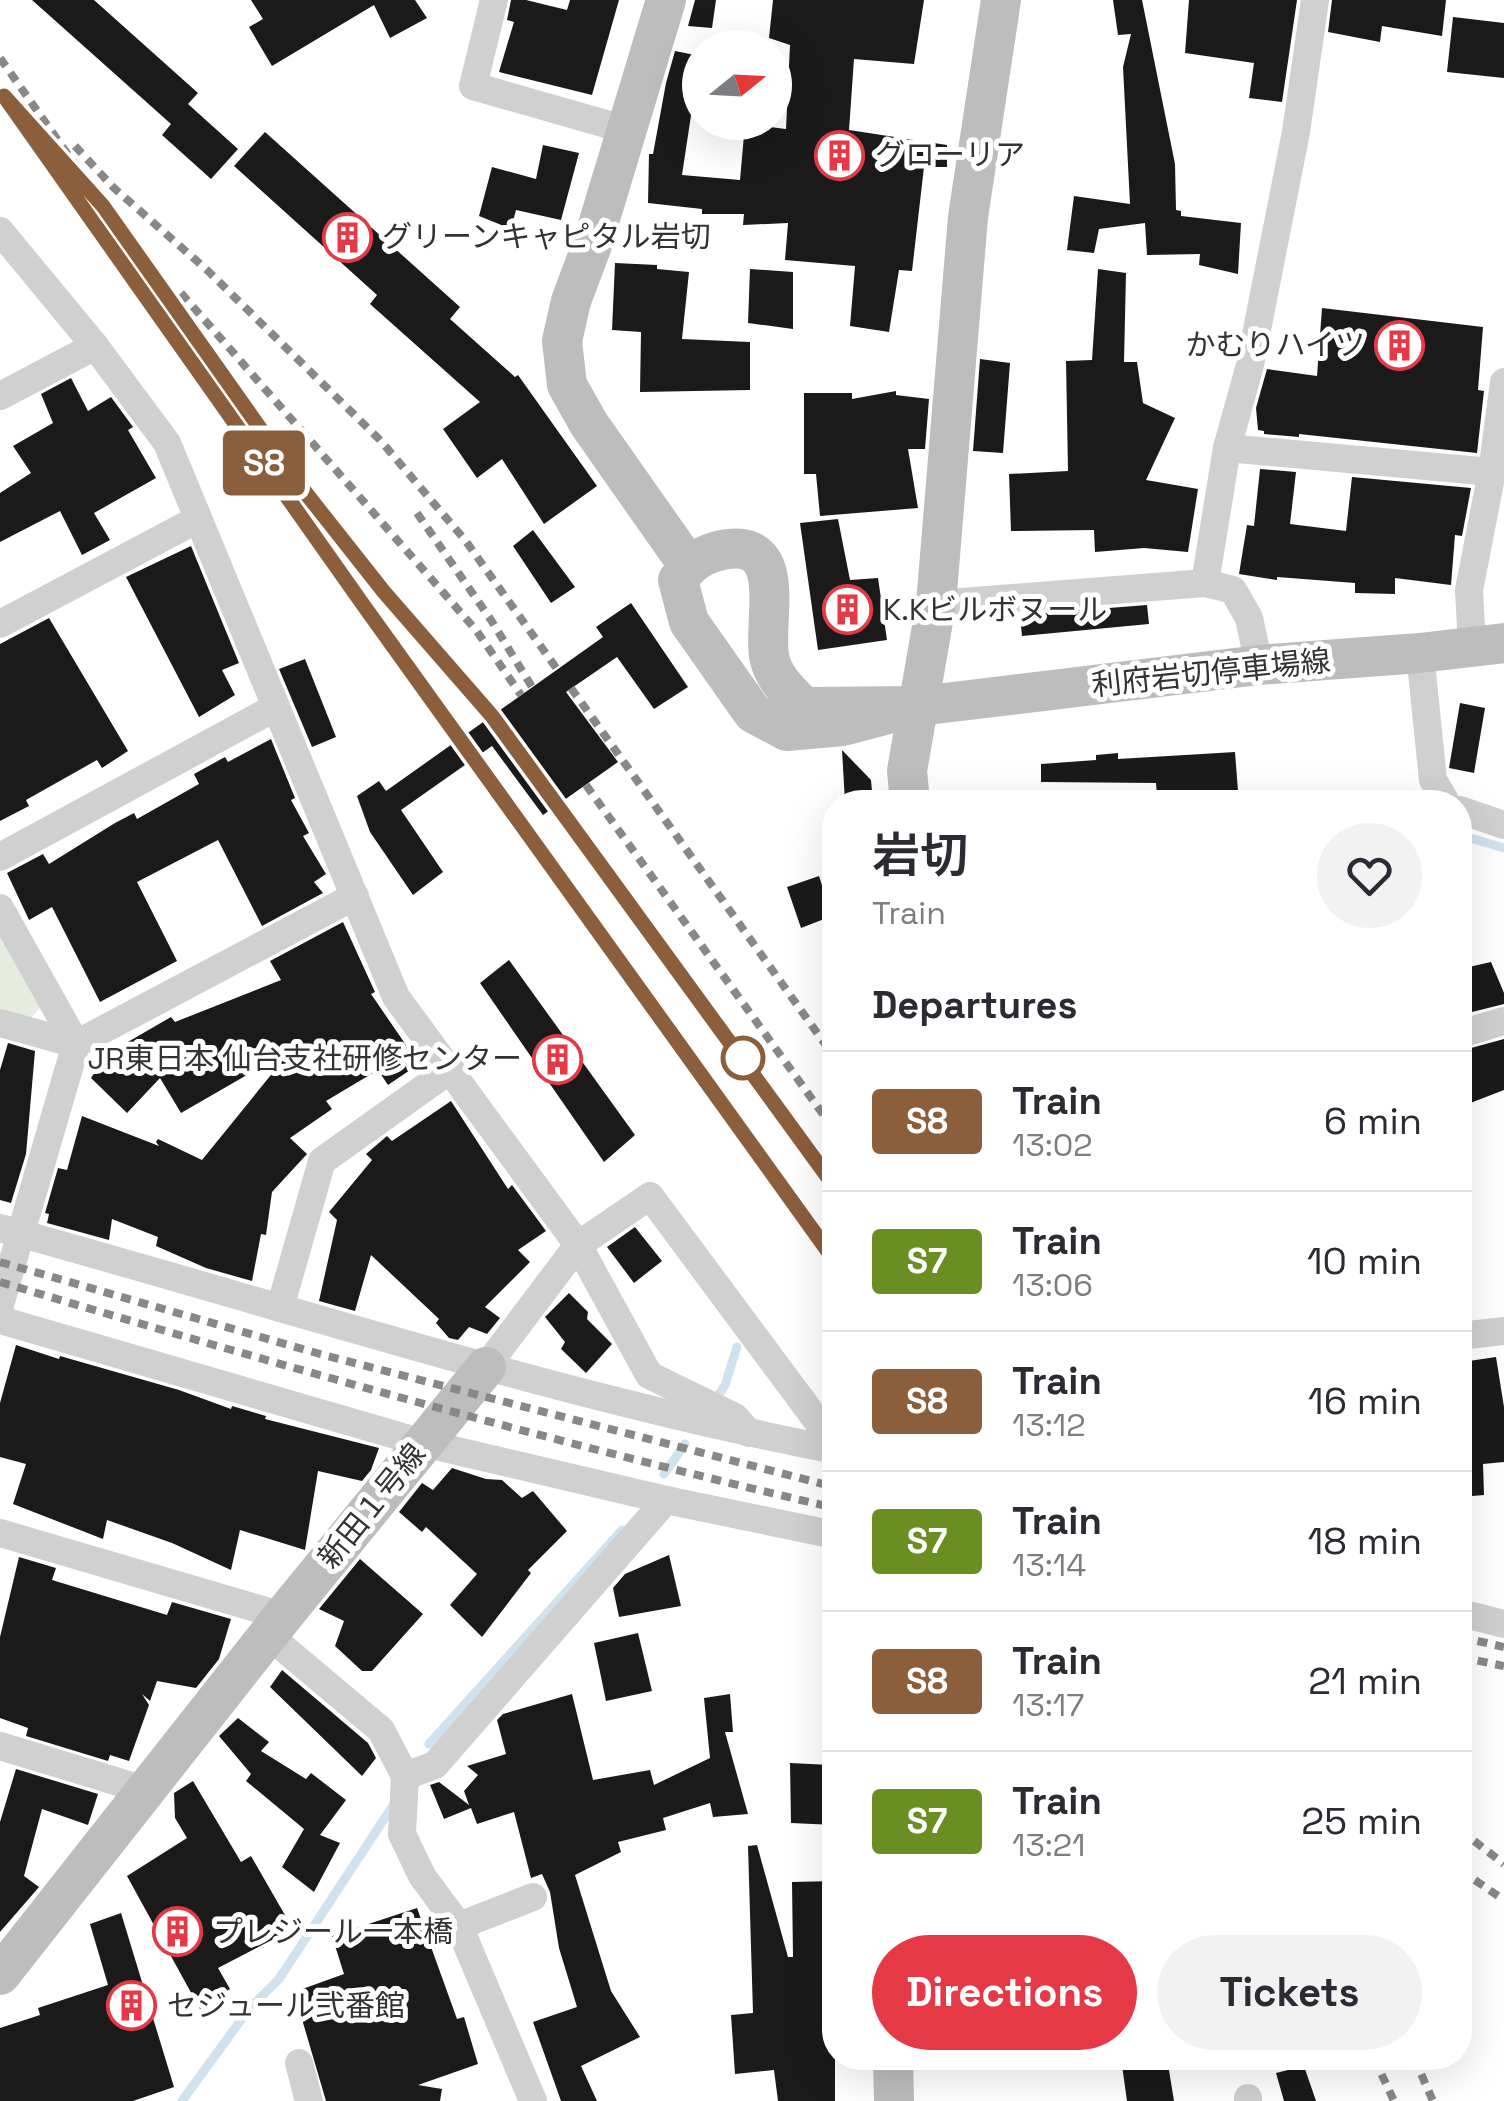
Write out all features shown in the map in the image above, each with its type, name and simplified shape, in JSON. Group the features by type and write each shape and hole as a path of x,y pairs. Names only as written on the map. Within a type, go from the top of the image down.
{"main road":[{"path":"666,0 571,301 562,342 567,385 688,565"},
{"path":"909,790 907,771 936,604 968,217 1001,0"},
{"name":"利府岩切停車場線","path":"919,706 843,726 787,731 752,713 689,622 678,580 688,565 713,552 740,546 756,554 766,566 769,578 769,656 777,680 804,707 919,706 1259,665 1488,645"},
{"name":"新田１号線","path":"0,1975 486,1367"},
{"path":"893,2070 894,2101"}],"street":[{"path":"494,0 472,86 627,130"},
{"path":"1205,583 1227,448 1250,364 1292,152 1315,0"},
{"path":"0,232 95,346 167,443 396,997 578,1244 649,1375 735,1417 749,1433"},
{"path":"0,396 95,346"},
{"path":"1488,645 1469,590 1492,472 1504,382"},
{"path":"1227,448 1492,472"},
{"path":"0,624 198,519"},
{"path":"936,604 1205,583 1233,590 1249,618 1259,665"},
{"path":"1420,653 1434,780 1439,790"},
{"path":"0,858 276,707"},
{"path":"1472,814 1504,825"},
{"path":"0,1305 10,1230 76,1044 354,896"},
{"path":"0,908 76,1044"},
{"path":"1472,1030 1504,1021"},
{"path":"0,1022 76,1044"},
{"path":"280,1308 322,1161 451,1069"},
{"name":"新田１号線","path":"486,1367 578,1244 650,1196 822,1430"},
{"path":"10,1230 486,1367 749,1433 822,1446"},
{"path":"0,1320 423,1443 822,1532"},
{"path":"1472,1332 1504,1331"},
{"path":"404,1776 435,1765 666,1500"},
{"path":"0,1534 276,1625 381,1730 404,1776 402,1834 422,1876 460,1926 532,2101"},
{"path":"1472,1616 1504,1624"},
{"path":"0,1746 148,1791"},
{"path":"460,1926 533,1897"},
{"path":"299,2063 308,2101"}],"shaded area":[{"path":"0,935 40,1008 31,1018 0,1009"}],"building":[{"path":"32,0 94,0 198,93 188,104 238,149 211,179 162,135 171,124"},
{"path":"251,0 415,0 427,18 390,38 374,5 272,66 249,27 263,19"},
{"path":"511,0 567,10 570,0 619,0 592,95 499,72 514,22 507,20"},
{"path":"695,0 716,0 712,28 688,26"},
{"path":"773,0 924,0 914,64 854,59 849,130 947,145 947,167 924,167 912,271 899,270 889,332 850,326 855,266 785,260 788,223 743,225 744,214 702,214 702,209 648,203 649,154 653,154 675,51 682,52 682,140 687,140 682,175 740,180 744,140 792,140 792,30 770,30"},
{"path":"1113,0 1142,0 1175,164 1176,210 1181,211 1181,216 1241,223 1238,274 1199,265 1200,254 1147,255 1145,223 1099,229 1094,253 1067,250 1074,196 1130,204 1123,67 1131,34 1118,35"},
{"path":"1189,0 1297,0 1282,102 1249,98 1254,63 1185,53"},
{"path":"1332,0 1446,0 1442,36 1382,26 1380,42 1328,32"},
{"path":"1453,17 1504,23 1504,78 1447,72"},
{"path":"265,132 460,307 450,319 515,377 518,375 597,486 544,524 502,459 477,478 443,429 480,402 370,304 377,295 234,166"},
{"path":"543,145 579,153 561,220 516,210 511,229 479,216 492,167 536,179"},
{"path":"615,263 657,265 657,269 689,272 682,339 750,342 750,390 640,392 641,332 612,330"},
{"path":"750,269 793,272 793,329 748,323"},
{"path":"1098,269 1126,273 1124,362 1137,362 1143,403 1175,418 1146,480 1198,489 1188,552 1144,548 1095,552 1094,530 1011,531 1009,474 1068,471 1066,361 1092,360"},
{"path":"1322,308 1483,327 1478,390 1484,391 1477,453 1299,434 1264,434 1258,430 1256,408 1267,369 1317,376"},
{"path":"980,359 1010,363 1003,453 973,451"},
{"path":"71,378 88,411 111,397 133,427 128,430 156,478 94,513 110,540 82,555 60,511 0,542 0,493 31,473 13,446 53,423 41,394"},
{"path":"896,391 896,395 929,399 925,449 908,449 918,508 820,516 816,474 804,474 804,393 852,393 852,399"},
{"path":"1260,469 1296,472 1290,524 1346,531 1352,477 1471,488 1462,536 1455,535 1451,585 1395,578 1395,594 1355,593 1355,583 1277,580 1239,574 1247,525 1254,526"},
{"name":"K.Kビルボヌール","path":"838,519 850,580 878,578 887,640 818,650 800,523"},
{"path":"533,530 575,587 551,603 513,546"},
{"path":"191,546 239,663 222,670 235,695 199,717 126,577"},
{"path":"631,603 688,687 654,709 617,657 566,692 618,762 543,815 492,746 401,810 443,872 413,895 370,832 357,796 379,781 386,791 603,637 596,627"},
{"path":"1147,605 1149,624 1022,636 1020,615"},
{"path":"49,618 128,751 102,768 97,760 26,800 29,806 0,821 0,644"},
{"path":"305,659 336,737 312,747 279,669"},
{"path":"1460,703 1485,708 1474,773 1449,768"},
{"path":"271,739 295,798 291,800 309,833 303,836 326,874 314,882 323,893 262,926 218,840 137,882 177,961 100,1002 52,907 29,920 7,873 43,854 49,864 115,823 134,813 137,819 199,784 194,774 225,757 228,762"},
{"path":"842,750 871,780 872,790 844,790"},
{"path":"1235,752 1238,790 1157,790 1156,783 1041,782 1041,764 1096,760 1096,755 1118,753 1118,759"},
{"path":"819,876 822,920 801,928 787,887"},
{"path":"343,922 375,992 371,994 419,1064 388,1085 378,1070 326,1101 332,1109 290,1138 307,1154 272,1192 266,1235 261,1234 252,1281 206,1268 156,1246 158,1237 112,1219 109,1240 47,1223 49,1214 45,1213 58,1168 67,1170 82,1116 159,1146 158,1139 202,1160 292,1049 181,1113 160,1078 127,1113 91,1078 107,1054 171,1017 175,1022 281,980 270,961"},
{"name":"JR東日本 仙台支社研修センター","path":"509,960 635,1135 604,1162 480,983"},
{"path":"1491,962 1504,993 1504,1004 1472,1012 1472,966"},
{"path":"1504,1039 1504,1090 1472,1102 1472,1048"},
{"path":"8,1043 35,1051 26,1154 11,1203 0,1200 0,1070"},
{"path":"451,1101 508,1189 512,1185 546,1231 518,1250 530,1262 485,1307 500,1318 487,1334 469,1327 458,1340 449,1338 436,1323 439,1319 371,1255 355,1311 319,1301 337,1220 329,1212 372,1160 366,1154 387,1136 392,1141"},
{"path":"635,1227 662,1261 634,1283 607,1247"},
{"path":"569,1293 612,1344 586,1373 561,1349 565,1342 545,1317"},
{"path":"16,1345 179,1390 231,1409 232,1406 266,1416 265,1419 379,1448 362,1481 318,1471 305,1550 240,1530 231,1570 107,1520 103,1539 13,1504 26,1464 0,1457 0,1403"},
{"path":"1496,1357 1504,1407 1504,1462 1483,1464 1484,1495 1472,1496 1472,1361"},
{"path":"452,1468 502,1480 522,1498 533,1491 567,1531 528,1570 531,1573 482,1637 450,1605 477,1574 426,1527 422,1532 399,1512 422,1483 433,1490"},
{"path":"669,1555 681,1606 619,1617 613,1588 625,1574"},
{"path":"19,1557 56,1568 52,1580 167,1615 172,1602 231,1619 219,1659 196,1688 157,1681 150,1701 142,1694 149,1705 129,1761 110,1755 108,1761 26,1736 28,1728 0,1718 0,1637"},
{"path":"360,1559 423,1614 372,1671 362,1671 335,1646 344,1621 319,1609"},
{"path":"638,1633 652,1691 606,1701 594,1643"},
{"path":"282,1670 368,1743 376,1758 362,1776 270,1687"},
{"path":"572,1694 593,1780 650,1770 654,1785 710,1758 704,1698 730,1694 733,1732 725,1732 748,1814 713,1817 710,1803 663,1818 666,1830 618,1842 621,1852 575,1875 611,1991 640,2037 581,2066 597,2101 561,2101 533,2022 577,2007 559,1948 550,1892 542,1874 531,1878 514,1812 477,1824 471,1808 444,1819 430,1785 439,1782 469,1805 464,1791 478,1775 467,1766 506,1754 497,1720 503,1714"},
{"path":"238,1718 269,1742 261,1751 306,1779 311,1773 346,1800 320,1835 340,1843 314,1892 282,1867 304,1829 246,1781 251,1774 219,1736"},
{"path":"790,1763 822,1765 822,1824 791,1823"},
{"path":"16,1769 98,1794 88,1825 42,1809 24,1876 39,1887 0,1932 0,1822"},
{"path":"193,1781 241,1862 251,1856 293,1929 218,1968 230,1989 200,2009 127,1876 187,1838 175,1818 174,1793"},
{"path":"757,1845 788,1957 793,1957 792,1882 822,1881 822,2070 835,2070 835,2101 778,2101 774,2070 735,2074 731,2015 753,2013 748,1846"},
{"path":"417,1908 457,2019 464,2017 478,2064 418,2085 442,2089 440,2101 326,2101 294,1992 344,1974 332,1936"},
{"path":"121,1913 174,2087 133,2101 0,2101 0,2028 40,2015 38,2008 108,1985 90,1924"},
{"path":"1123,2070 1169,2070 1174,2101 1127,2101"},
{"path":"1305,2070 1316,2101 1284,2101 1276,2073"}],"waterway":[{"path":"1472,839 1504,848"},
{"path":"716,1399 725,1385 737,1347"},
{"path":"664,1474 685,1444"},
{"path":"429,1744 622,1530"},
{"path":"182,2101 249,2009 279,1979 394,1804"}],"railway":[{"path":"0,58 305,491 384,592 492,716"},
{"path":"0,91 460,739"},
{"path":"75,146 114,188 207,270 380,440 465,540 557,669"},
{"path":"181,293 476,630 521,695"},
{"path":"417,513 532,687"},
{"path":"571,688 822,1040"},
{"path":"474,759 822,1243"},
{"path":"586,785 822,1113"},
{"path":"558,805 822,1169"},
{"path":"0,1262 320,1354 822,1484"},
{"path":"0,1282 416,1402 822,1505"},
{"path":"1472,1640 1504,1647"},
{"path":"1472,1659 1504,1666"},
{"path":"1472,1839 1504,1864"},
{"path":"1472,1878 1504,1900"},
{"path":"1380,2070 1394,2101"},
{"path":"1419,2070 1433,2101"}],"train":[{"name":"S8","path":"822,1169 492,716 384,592 305,492 103,206 4,96 822,1243"}],"place":[{"name":"グローリア","path":"840,155"},
{"name":"グリーンキャピタル岩切","path":"347,237"},
{"name":"かむりハイツ","path":"1400,345"},
{"name":"K.Kビルボヌール","path":"848,610"},
{"name":"JR東日本 仙台支社研修センター","path":"557,1059"},
{"name":"プレジール一本橋","path":"178,1932"},
{"name":"セジュール弐番館","path":"132,2006"}]}
